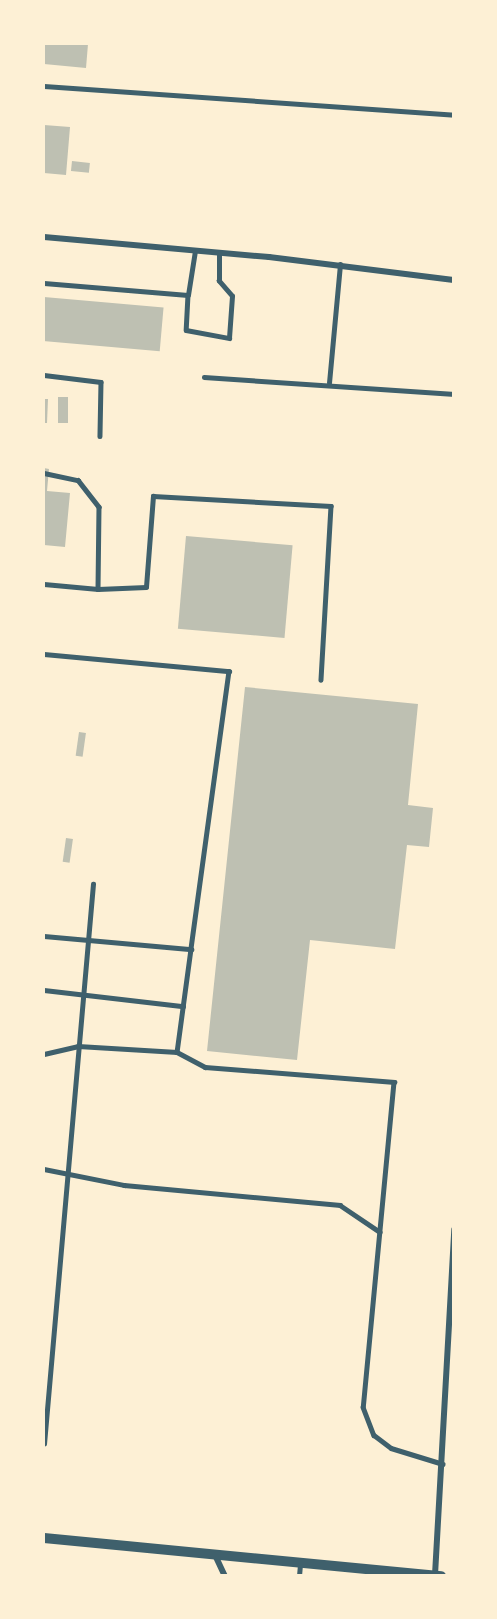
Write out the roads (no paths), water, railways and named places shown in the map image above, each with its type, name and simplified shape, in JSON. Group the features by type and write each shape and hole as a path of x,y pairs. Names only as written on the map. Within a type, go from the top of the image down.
{"street":[{"path":"44,237 340,265 453,280"},
{"path":"435,1575 443,1464 453,1230"},
{"path":"44,1538 214,1553 300,1570 441,1575"},
{"path":"214,1553 225,1575"}],"lane":[{"path":"44,86 453,115"},
{"path":"195,251 188,295 186,330 229,338 232,296 219,281 219,254"},
{"path":"329,383 340,265"},
{"path":"44,283 188,295"},
{"path":"44,375 101,382 100,436"},
{"path":"204,377 329,383 453,394"},
{"path":"44,473 78,480 99,507 98,589"},
{"path":"44,584 98,589 146,587 153,496 331,506 321,680"},
{"path":"44,654 229,671 177,1052"},
{"path":"44,1444 93,884"},
{"path":"44,936 191,949"},
{"path":"44,990 183,1006"},
{"path":"44,1054 78,1046 177,1052 205,1067 394,1082 363,1407 374,1435 391,1448 443,1464"},
{"path":"44,1169 67,1171 124,1185 340,1205 380,1232"}]}
